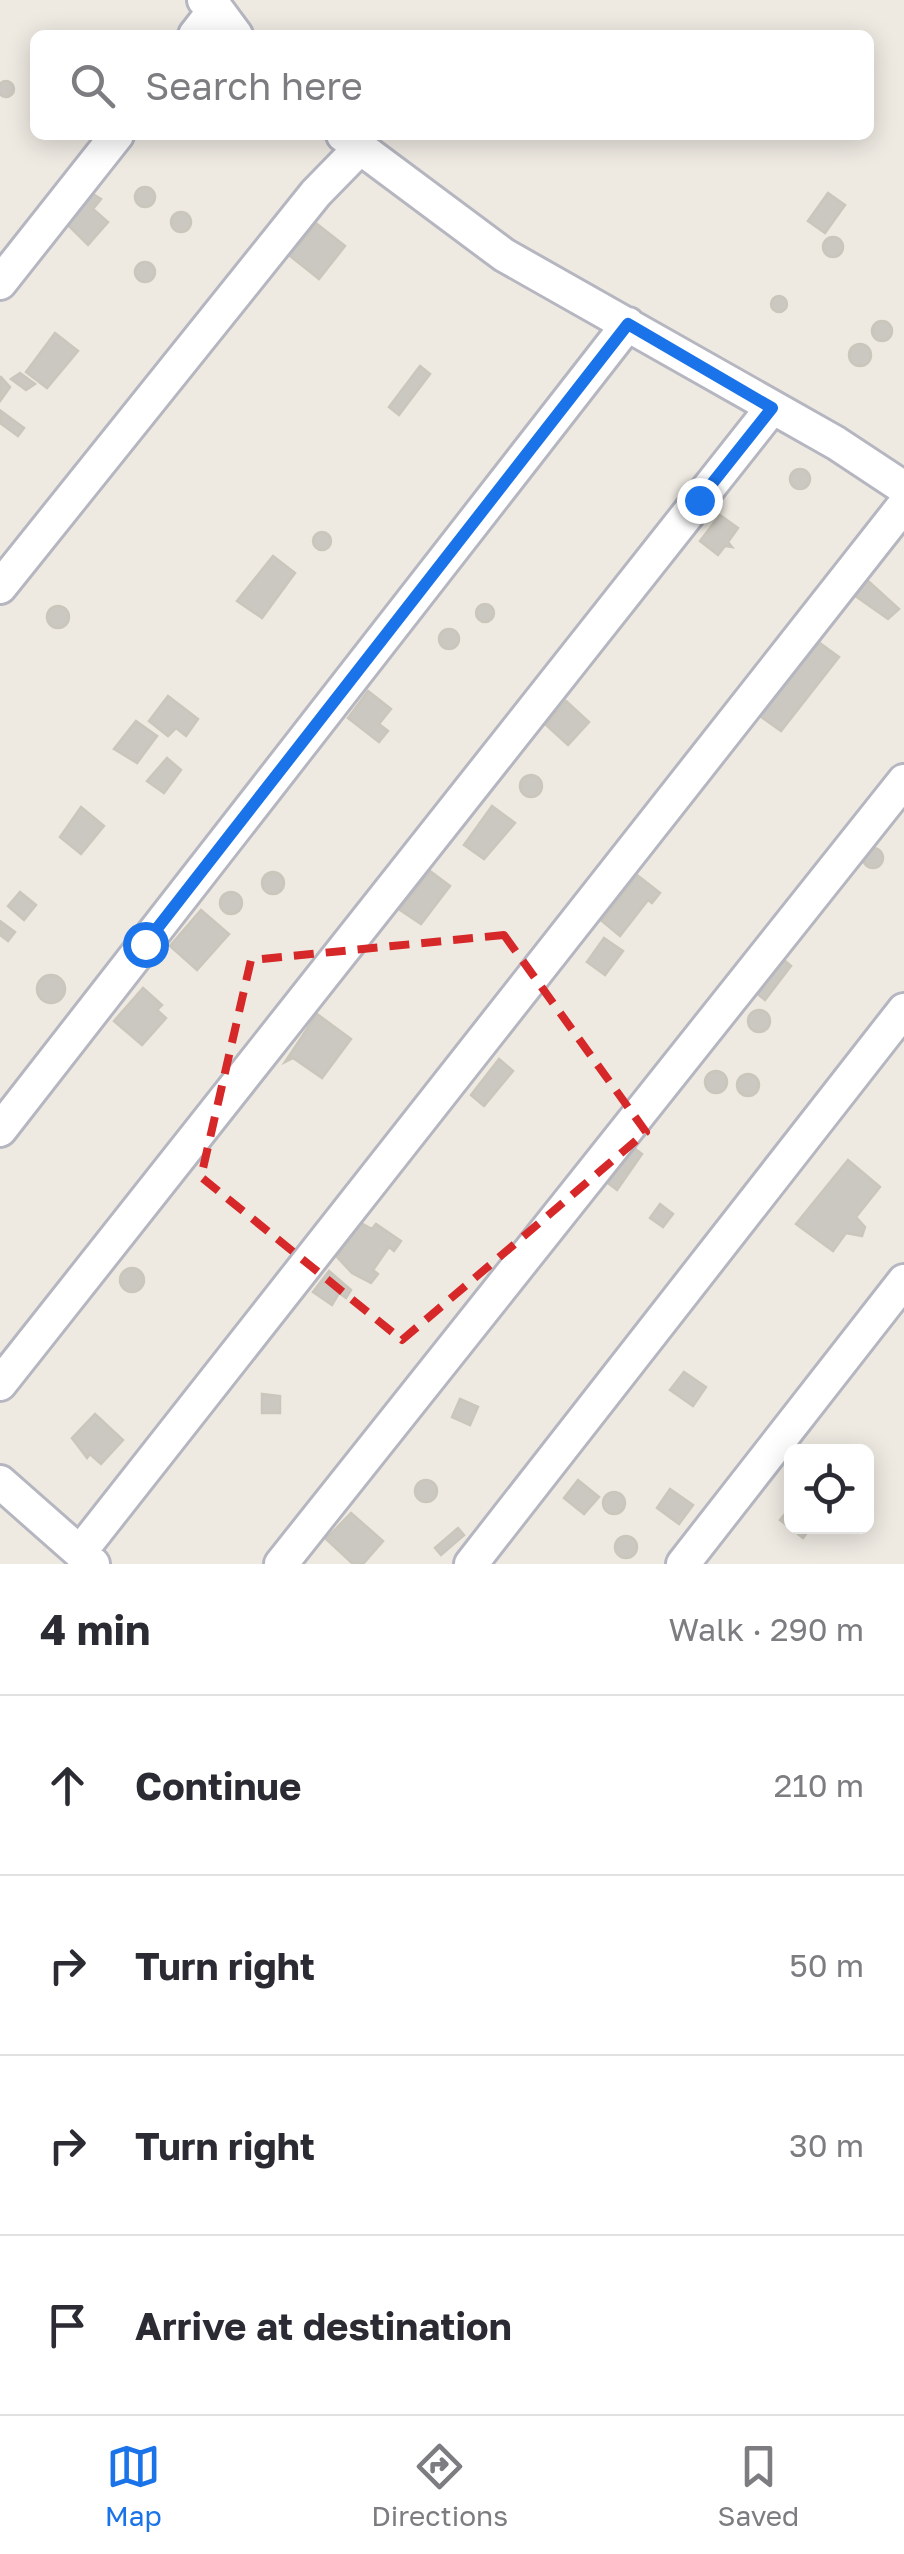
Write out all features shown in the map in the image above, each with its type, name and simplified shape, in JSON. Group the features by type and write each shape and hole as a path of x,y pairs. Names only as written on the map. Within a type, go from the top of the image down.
{"street":[{"path":"197,30 210,4 232,30"},
{"path":"0,283 112,140"},
{"path":"0,587 316,193 351,142 504,256 628,324 904,488"},
{"path":"0,1130 628,324"},
{"path":"0,1384 772,408"},
{"path":"0,1482 86,1558 904,504"},
{"path":"281,1564 904,780"},
{"path":"471,1564 904,1010"},
{"path":"683,1564 904,1281"}],"highlighted area":[{"path":"504,935 646,1132 402,1340 201,1177 251,960"}],"building":[{"path":"0,83 12,83 12,95 0,95"},
{"path":"145,187 155,197 145,207 135,197"},
{"path":"85,189 101,199 93,209 108,222 88,245 63,220"},
{"path":"828,193 845,205 825,233 808,221"},
{"path":"181,212 191,222 181,232 171,222"},
{"path":"317,224 345,246 319,279 289,255"},
{"path":"833,237 843,247 833,257 823,247"},
{"path":"145,262 155,272 145,282 135,272"},
{"path":"779,296 787,304 779,312 771,304"},
{"path":"882,321 892,331 882,341 872,331"},
{"path":"55,333 78,351 47,388 26,372"},
{"path":"860,344 868,347 868,363 860,366 852,363 849,355 852,347"},
{"path":"420,366 430,374 399,415 389,407"},
{"path":"20,373 35,384 26,390 11,379"},
{"path":"0,378 10,387 0,401"},
{"path":"1,411 24,428 18,436 0,423"},
{"path":"800,469 810,479 800,489 790,479"},
{"path":"720,515 738,528 728,542 732,547 725,546 718,555 700,541"},
{"path":"322,532 329,534 329,548 322,550 315,548 313,541 315,534"},
{"path":"273,556 295,573 262,618 237,601"},
{"path":"867,580 899,609 888,619 854,595"},
{"path":"485,604 494,613 485,622 476,613"},
{"path":"58,606 66,609 66,625 58,628 50,625 47,617 50,609"},
{"path":"449,629 459,639 449,649 439,639"},
{"path":"817,641 839,657 781,731 760,716"},
{"path":"368,691 391,709 379,724 388,731 379,742 348,718"},
{"path":"168,696 198,719 186,736 176,728 168,736 149,721"},
{"path":"566,701 589,722 568,745 546,725"},
{"path":"136,721 157,736 137,763 114,749"},
{"path":"167,758 181,770 164,793 147,781"},
{"path":"531,775 539,778 539,794 531,797 523,794 520,786 523,778"},
{"path":"492,806 515,823 484,859 464,845"},
{"path":"81,807 104,826 81,854 60,837"},
{"path":"873,848 883,858 873,868 863,858"},
{"path":"430,871 450,886 421,924 400,910"},
{"path":"273,872 281,875 281,891 273,894 265,891 262,883 265,875"},
{"path":"637,875 660,893 652,903 648,900 620,936 602,921"},
{"path":"20,892 36,905 24,920 8,906"},
{"path":"231,892 239,895 239,911 231,914 223,911 220,903 223,895"},
{"path":"201,910 229,934 197,970 170,946"},
{"path":"0,921 15,932 8,941 0,935"},
{"path":"604,938 623,951 605,975 587,962"},
{"path":"777,954 791,966 765,1000 750,988"},
{"path":"51,975 61,979 65,989 61,999 51,1003 41,999 37,989 41,979"},
{"path":"143,988 162,1005 157,1010 166,1018 142,1045 114,1021"},
{"path":"759,1010 767,1013 767,1029 759,1032 751,1029 748,1021 751,1013"},
{"path":"317,1014 351,1039 322,1078 293,1058 285,1062"},
{"path":"499,1059 513,1071 484,1106 471,1095"},
{"path":"716,1071 724,1074 724,1090 716,1093 708,1090 705,1082 708,1074"},
{"path":"748,1074 756,1077 756,1093 748,1096 740,1093 737,1085 740,1077"},
{"path":"622,1139 642,1154 617,1190 596,1174"},
{"path":"848,1160 880,1187 856,1217 865,1227 862,1236 846,1233 833,1251 796,1224"},
{"path":"660,1204 673,1214 663,1227 650,1218"},
{"path":"361,1223 372,1229 376,1224 401,1241 394,1251 389,1247 373,1270 378,1274 371,1283 352,1273 337,1257"},
{"path":"132,1268 144,1280 132,1292 120,1280"},
{"path":"329,1271 351,1290 346,1298 339,1293 332,1305 313,1292"},
{"path":"684,1372 706,1387 693,1406 670,1390"},
{"path":"262,1394 280,1396 280,1413 262,1413"},
{"path":"460,1399 478,1407 470,1425 452,1417"},
{"path":"95,1414 123,1440 101,1464 90,1454 87,1458 72,1438"},
{"path":"426,1480 434,1483 434,1499 426,1502 418,1499 415,1491 418,1483"},
{"path":"578,1480 599,1497 584,1514 564,1498"},
{"path":"670,1489 693,1505 679,1524 657,1508"},
{"path":"614,1492 622,1495 622,1511 614,1514 606,1511 603,1503 606,1495"},
{"path":"351,1513 383,1541 363,1564 353,1564 326,1539"},
{"path":"458,1528 464,1535 441,1555 435,1548"},
{"path":"626,1536 634,1539 634,1555 626,1558 618,1555 615,1547 618,1539"}],"route":[{"path":"145,944 628,324 772,408 699,500"}]}
